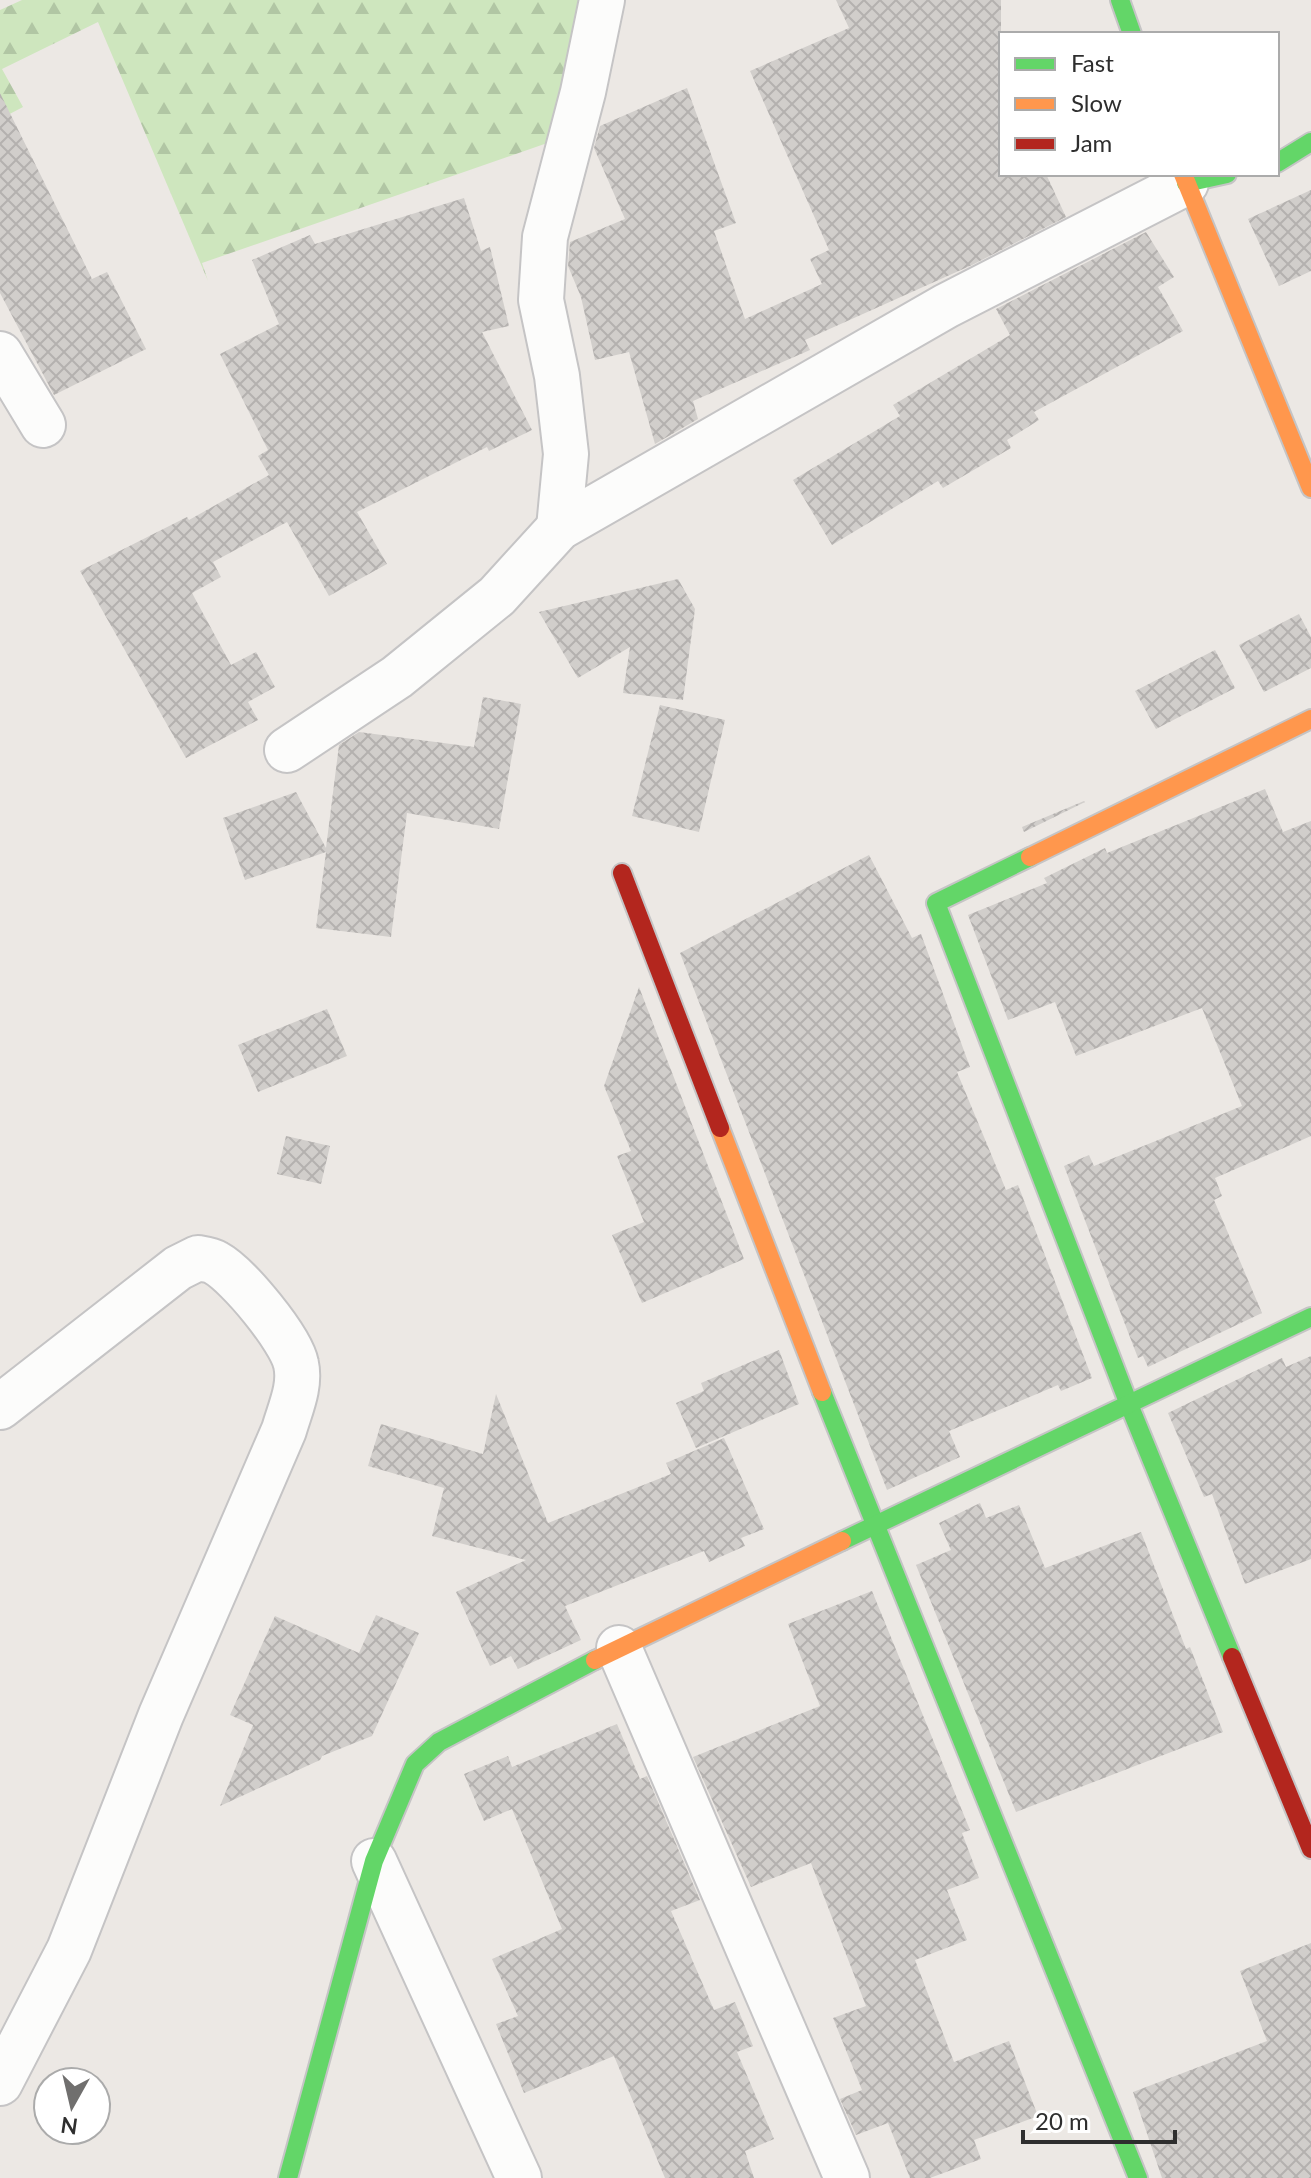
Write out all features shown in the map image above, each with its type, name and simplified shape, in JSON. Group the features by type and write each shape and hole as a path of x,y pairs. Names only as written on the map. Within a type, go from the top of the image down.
{"street":[{"path":"559,528 566,454 557,376 541,300 545,237 583,92 602,0"},
{"path":"1120,0 1131,32"},
{"path":"1279,162 1311,142"},
{"path":"287,750 397,677 486,605 559,528 946,306 1199,177 1311,488"},
{"path":"0,354 43,425"},
{"path":"1311,719 936,903 1128,1402 1311,1849"},
{"path":"622,873 874,1528 1138,2178"},
{"path":"0,1407 178,1268 198,1258 215,1262 235,1278 284,1338 296,1363 297,1389 284,1430 161,1715 69,1950 0,2083"},
{"path":"288,2178 374,1861 415,1764 439,1742 619,1648 1311,1317"},
{"path":"619,1648 847,2178"},
{"path":"374,1861 519,2178"}],"green space":[{"path":"22,0 597,0 553,141 202,263 208,281 98,22 2,69 23,107 0,119 0,10"}],"building":[{"path":"836,0 1001,0 999,176 1047,176 1066,217 972,265 805,340 810,350 693,401 698,419 655,444 629,352 595,360 581,297 568,266 570,242 625,219 594,148 600,126 687,88 736,223 714,231 745,319 822,284 810,259 829,250 750,71 849,28"},
{"path":"0,93 92,279 107,272 146,349 54,395 0,293"},
{"path":"1311,190 1311,271 1279,286 1248,219"},
{"path":"464,198 481,251 490,247 509,326 482,332 532,430 489,451 487,447 357,512 387,564 329,596 287,522 213,562 221,577 192,593 231,665 256,652 275,687 248,702 258,720 186,758 80,571 187,517 189,520 269,475 258,456 268,450 220,354 279,324 252,260 310,235 315,244"},
{"path":"1146,232 1174,277 1158,287 1183,331 1034,412 1039,420 1007,440 1011,448 943,488 938,481 832,545 793,480 900,416 893,405 1010,335 996,309"},
{"path":"678,579 695,609 683,700 623,693 630,647 578,678 539,612"},
{"path":"1299,614 1311,637 1311,668 1264,692 1239,645"},
{"path":"1215,650 1235,688 1156,729 1135,691"},
{"path":"483,697 521,704 499,829 407,813 391,937 316,928 326,852 245,880 223,818 296,792 326,848 339,745 359,732 474,747"},
{"path":"660,705 725,720 699,832 632,816"},
{"path":"1265,789 1283,832 1311,821 1311,1136 1215,1178 1222,1196 1214,1200 1262,1313 1148,1367 1143,1356 1138,1358 1064,1166 1089,1155 1094,1166 1242,1106 1202,1008 1076,1056 1055,1002 1008,1020 968,915 1047,883 1044,878 1105,848 1107,853"},
{"path":"1085,802 1024,832 1022,827"},
{"path":"869,855 912,938 921,934 970,1067 957,1072 1006,1190 1018,1185 1092,1378 1061,1391 1058,1385 949,1431 960,1457 887,1490 680,953"},
{"path":"639,987 744,1259 642,1303 612,1235 644,1222 617,1156 631,1151 604,1086"},
{"path":"327,1009 347,1056 258,1092 238,1045"},
{"path":"286,1136 330,1146 321,1184 277,1174"},
{"path":"779,1350 799,1404 696,1448 676,1403 704,1391 701,1383"},
{"path":"1311,1356 1311,1559 1245,1584 1212,1494 1204,1497 1168,1413 1282,1358 1286,1367"},
{"path":"496,1394 548,1523 671,1474 666,1463 724,1438 764,1529 741,1538 745,1546 709,1562 704,1551 565,1606 581,1640 518,1669 511,1656 490,1666 456,1592 526,1560 432,1536 444,1488 368,1466 381,1424 483,1454"},
{"path":"980,1503 986,1518 1019,1505 1045,1568 1141,1532 1186,1649 1190,1647 1223,1732 1016,1812 916,1565 951,1550 939,1523"},
{"path":"872,1591 970,1830 962,1833 979,1878 947,1890 967,1940 915,1960 954,2062 1009,2041 1038,2116 974,2140 981,2159 930,2178 910,2178 888,2123 856,2135 840,2099 862,2090 833,2018 866,2006 811,1863 751,1887 693,1757 820,1706 788,1624"},
{"path":"376,1615 419,1633 372,1736 322,1756 320,1760 220,1806 253,1725 230,1715 275,1616 359,1653"},
{"path":"617,1724 640,1779 647,1776 700,1900 671,1911 714,2010 735,2002 753,2046 737,2052 774,2139 745,2151 754,2178 665,2178 614,2056 524,2093 496,2024 518,2016 492,1959 562,1929 512,1809 484,1821 464,1774 508,1756 512,1767"},
{"path":"1311,1943 1311,2178 1162,2178 1133,2092 1267,2041 1240,1971"}],"traffic: fast":[{"path":"1120,0 1131,32"},
{"path":"1279,162 1311,142"},
{"path":"1186,183 1218,176"},
{"path":"1030,857 936,903 1128,1402 1232,1657"},
{"path":"842,1541 1311,1317"},
{"path":"822,1392 1138,2178"},
{"path":"288,2178 374,1861 415,1764 439,1742 595,1660"}],"traffic: slow":[{"path":"1184,176 1311,488"},
{"path":"1030,857 1311,719"},
{"path":"720,1128 822,1392"},
{"path":"595,1660 842,1541"}],"traffic: jam":[{"path":"622,873 720,1128"},
{"path":"1232,1657 1311,1849"}]}
